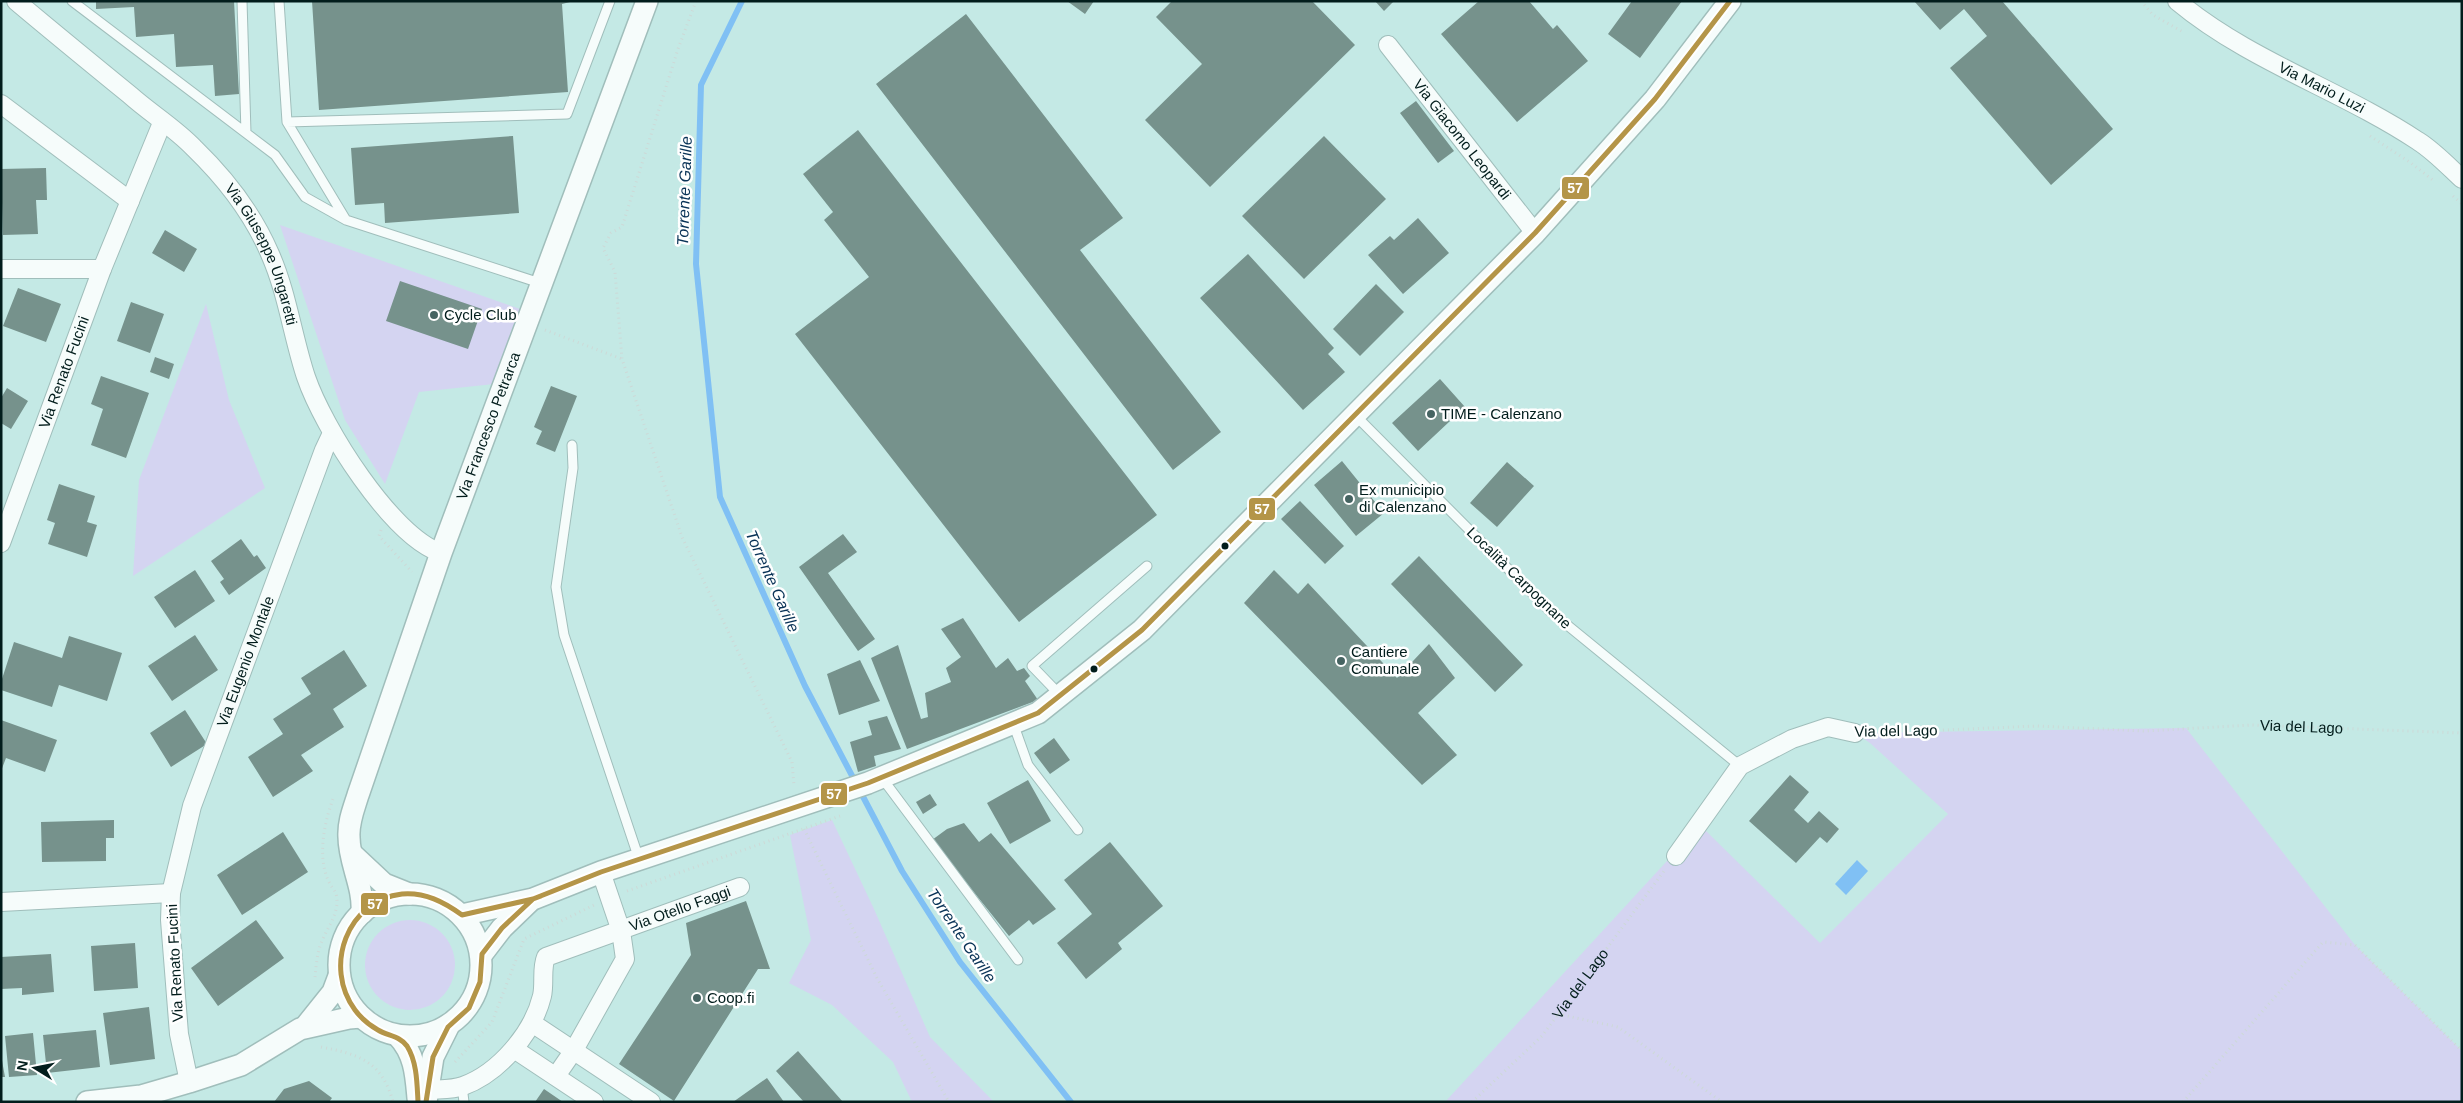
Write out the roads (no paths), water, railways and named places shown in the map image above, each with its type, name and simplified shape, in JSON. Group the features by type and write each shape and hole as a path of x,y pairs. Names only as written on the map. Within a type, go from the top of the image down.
{"street":[{"name":"Via Giuseppe Ungaretti","path":"16,1 193,146 230,188 260,233 271,256 307,379 332,433 364,481 389,513 429,549 441,553"},
{"name":"Via Francesco Petrarca","path":"362,913 363,899 348,838 358,795 441,553 540,283 647,1"},
{"path":"462,915 473,915 533,899 601,872 875,781 1038,713 1142,630 1356,416 1535,233 1655,99 1730,1"},
{"name":"Via Mario Luzi","path":"2177,1 2243,46 2353,103 2420,142 2462,179"},
{"name":"Via Giacomo Leopardi","path":"1388,45 1535,233"},
{"path":"1,104 130,201"},
{"name":"Via Renato Fucini","path":"2,541 102,269 162,122"},
{"path":"1,269 102,269"},
{"name":"Via Eugenio Montale","path":"171,894 192,806 324,450 332,433"},
{"name":"Via del Lago","path":"1676,856 1740,766 1792,739 1828,728 1855,733"},
{"path":"353,855 384,884 409,894"},
{"name":"Via Otello Faggi","path":"556,1076 574,1050 625,959 621,931 601,872"},
{"name":"Via Otello Faggi","path":"424,1098 463,1094 514,1049 532,1022 543,994 544,963 546,957 740,887"},
{"name":"Via Renato Fucini","path":"1,902 171,894 170,920 179,1034 189,1082"},
{"path":"424,1098 433,1057 448,1027 468,1008 480,982 482,954 475,933 462,915 447,903 428,896 409,894 388,897 362,913 350,926 343,942 339,959 340,976 350,1005 361,1017 378,1030 398,1036 424,1036 448,1027"},
{"path":"482,954 502,928 533,899"},
{"path":"305,1028 332,992 340,976"},
{"path":"87,1102 141,1096 189,1082 242,1065 305,1028 361,1017"},
{"path":"532,1022 651,1102"},
{"path":"398,1036 407,1046 424,1098"},
{"path":"514,1049 594,1102"}],"lane":[{"path":"72,1 275,155 306,197 346,220 540,283"},
{"path":"242,1 246,133"},
{"path":"279,1 287,122 346,220"},
{"path":"287,122 567,114 610,1"},
{"name":"Località Carpognane","path":"1356,416 1550,611 1740,766"},
{"path":"572,445 573,468 556,587 564,635 640,859"},
{"path":"1060,696 1032,666 1147,566"},
{"path":"1013,723 1028,765 1078,830"},
{"path":"875,781 1018,960"}],"water":[{"path":"1857,860 1868,871 1846,895 1835,884"}],"waterway":[{"name":"Torrente Garille","path":"742,1 701,85 696,264 720,497 805,686 902,871 960,962 1071,1102"}],"place":[{"name":"Cycle Club","path":"434,315"},
{"name":"TIME - Calenzano","path":"1431,414"},
{"name":"Ex municipio di Calenzano","path":"1349,499"},
{"name":"Cantiere Comunale","path":"1341,661"},
{"name":"Coop.fi","path":"697,998"}]}
